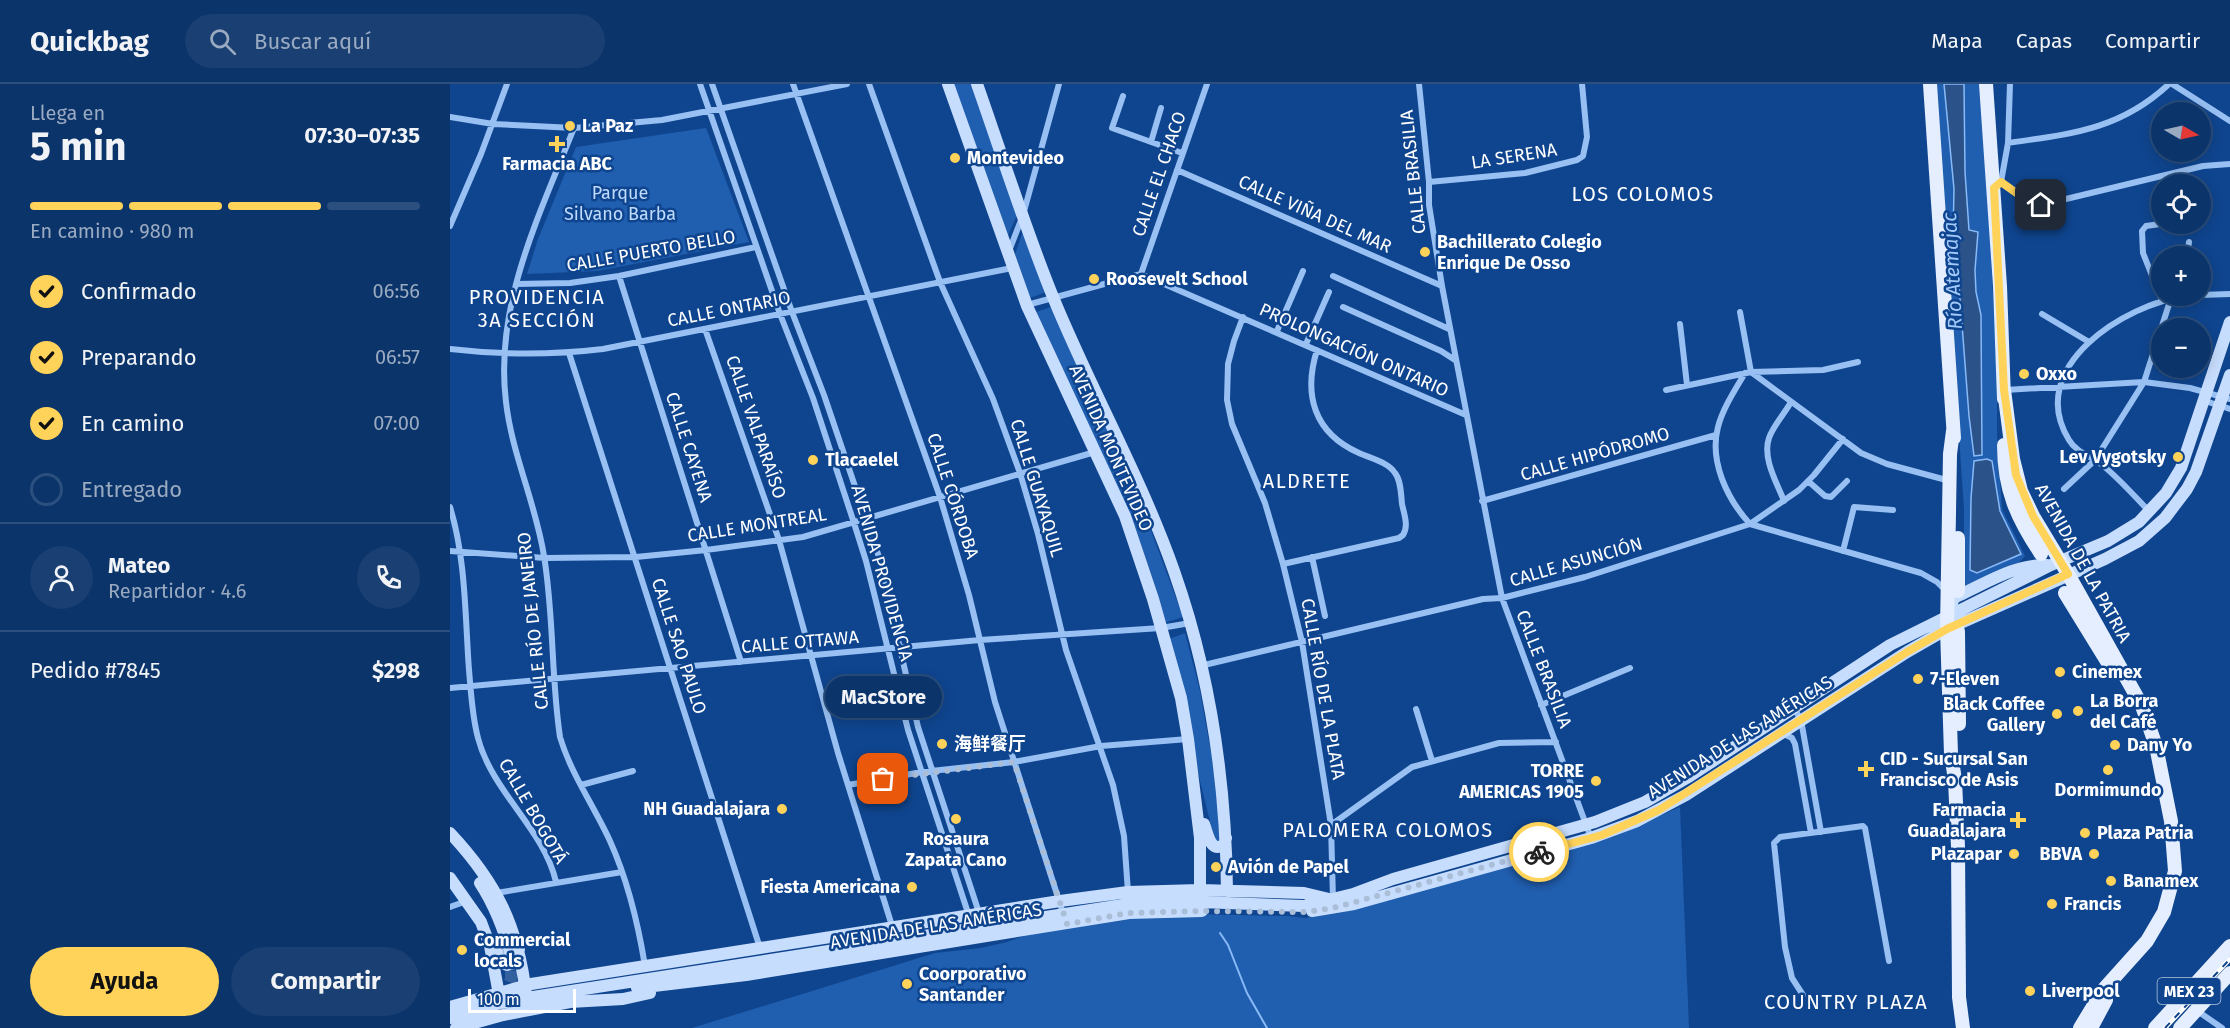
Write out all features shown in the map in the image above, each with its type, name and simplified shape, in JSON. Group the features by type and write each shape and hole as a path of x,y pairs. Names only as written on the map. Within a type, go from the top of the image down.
{"main road":[{"name":"AVENIDA MONTEVIDEO","path":"948,84 1012,268 1027,306 1125,516 1161,628 1181,698 1197,800 1200,838 1200,901"},
{"name":"AVENIDA MONTEVIDEO","path":"977,84 1053,298 1133,471 1174,571 1190,623 1215,736 1226,838 1227,891"},
{"path":"1930,84 1958,476 1951,625 1959,753 1955,780 1959,880 1959,997 1963,1028"},
{"name":"AVENIDA DE LA PATRIA","path":"1986,84 1997,185 2004,390 2004,461 2007,483 2017,515 2041,555"},
{"name":"AVENIDA DE LAS AMÉRICAS","path":"450,1007 500,1004 529,999 683,984 1065,919 1128,903 1200,901 1305,912 1333,908 1597,836 1659,810 1951,625 2056,563 2120,535 2150,512 2166,493 2181,468 2230,322"},
{"name":"AVENIDA DE LAS AMÉRICAS","path":"529,999 645,966 1060,901 1128,903 1200,901 1304,906 1586,824 1645,802 1690,776 1890,645 1951,625 2105,559 2139,541 2165,518 2187,489 2226,402 2230,375"},
{"name":"AVENIDA DE LA PATRIA","path":"2004,390 2013,459 2021,491 2056,563 2068,574 2134,689 2150,725 2156,746 2171,821 2175,871 2169,898 2160,920 2147,941 2103,990 2080,1028"},
{"path":"1953,430 1950,481 1953,594"},
{"name":"AVENIDA DE LA PATRIA","path":"2065,593 2132,701 2156,746"},
{"path":"1197,800 1212,845 1216,848 1222,847 1226,838"},
{"path":"1597,836 1615,813"},
{"path":"450,833 496,893 509,919 515,952 529,999"},
{"path":"450,840 493,903 515,952 513,965 502,964 498,959 491,933 450,878"},
{"name":"AVENIDA DE LAS AMÉRICAS","path":"1200,901 1227,891 1304,893 1333,899"},
{"path":"481,922 490,946 500,1004"},
{"name":"AVENIDA DE LAS AMÉRICAS","path":"450,1018 500,1004 529,999 898,946"},
{"name":"MEX 23","path":"2155,1028 2230,946"},
{"path":"2091,1028 2129,962"},
{"name":"MEX 23","path":"2180,1028 2230,974"},
{"path":"1954,1028 1959,997"},
{"name":"AVENIDA DE LAS AMÉRICAS","path":"456,1028 500,1004"}],"street":[{"path":"450,226 493,124 507,84"},
{"name":"AVENIDA PROVIDENCIA","path":"700,84 780,314 813,398 854,523 908,730 979,932"},
{"name":"AVENIDA PROVIDENCIA","path":"712,84 879,557 918,727 933,771 979,932"},
{"name":"CALLE CÓRDOBA","path":"794,84 940,498 995,702 1065,919"},
{"path":"450,117 493,124 574,128 662,120 847,84"},
{"name":"CALLE GUAYAQUIL","path":"869,84 940,282 993,399 1020,473 1038,534 1062,634 1101,746 1119,809 1124,836 1128,903"},
{"path":"1007,255 1023,215 1059,84"},
{"name":"CALLE EL CHACO","path":"1141,274 1206,84"},
{"name":"CALLE BRASILIA","path":"1419,84 1429,182 1429,205 1442,286 1502,598 1586,824 1597,836"},
{"name":"LA SERENA","path":"1429,182 1525,173 1577,160 1583,156 1587,137 1582,84"},
{"path":"2010,84 2008,143 1997,185 2029,202 2041,205 2203,166 2230,164"},
{"path":"2008,143 2064,136 2094,128 2131,112 2171,84 2230,121"},
{"path":"1123,96 1112,128 1182,153"},
{"path":"1151,142 1161,108"},
{"name":"CALLE RÍO DE JANEIRO","path":"574,128 525,250 516,284 504,353 506,401 508,419 536,514 545,558 560,737 568,760 611,843 622,872 636,917 645,966"},
{"name":"CALLE VIÑA DEL MAR","path":"1177,170 1442,286"},
{"path":"2151,225 2146,226 2142,231 2144,253 2151,272"},
{"name":"CALLE PUERTO BELLO","path":"516,284 570,283 619,276 756,247"},
{"name":"CALLE ONTARIO","path":"450,348 504,353 569,353 640,343 1012,268"},
{"path":"1277,332 1303,271"},
{"path":"1027,306 1141,274"},
{"name":"PROLONGACIÓN ONTARIO","path":"1141,274 1466,415"},
{"name":"CALLE CAYENA","path":"619,276 741,662"},
{"path":"1333,276 1449,329"},
{"path":"1306,344 1329,292"},
{"path":"2211,295 2230,294"},
{"path":"2150,512 2095,460 2077,450 2064,430 2060,417 2059,387 2065,372 2089,342 2131,312 2151,305"},
{"path":"2064,489 2095,460 2144,382 2168,306"},
{"path":"1343,307 1441,351 1455,360"},
{"path":"1740,312 1748,372 1726,408 1716,435 1717,462 1722,479 1736,508 1750,524 1921,573 1953,594"},
{"path":"2042,314 2089,342"},
{"name":"CALLE RÍO DE LA PLATA","path":"1243,317 1228,364 1226,388 1229,411 1232,424 1260,490 1283,564 1302,642 1331,825 1333,899"},
{"path":"1680,324 1687,385"},
{"name":"CALLE VALPARAÍSO","path":"705,329 780,540 848,784 898,946"},
{"path":"1283,564 1399,537 1403,535 1406,528 1395,472 1382,463 1344,447 1321,422 1314,405 1310,384 1317,350"},
{"name":"CALLE SAO PAULO","path":"569,353 760,948"},
{"path":"1666,390 1748,372 1822,370 1858,362"},
{"path":"1748,372 1861,453 1887,464 1950,481"},
{"path":"2004,390 2144,382 2226,402"},
{"path":"1784,501 1767,451 1769,438 1791,402"},
{"name":"CALLE HIPÓDROMO","path":"1482,501 1716,435"},
{"name":"CALLE ASUNCIÓN","path":"1200,666 1585,577 1750,524 1808,481 1843,439"},
{"name":"CALLE MONTREAL","path":"450,551 545,558 636,556 706,550 803,537 1095,452"},
{"path":"1808,481 1825,496 1831,497 1847,481"},
{"name":"CALLE BOGOTÁ","path":"450,507 461,553 471,687 478,737 488,765 550,863 556,882"},
{"path":"1843,551 1854,507 1893,510"},
{"path":"1312,557 1325,616"},
{"name":"CALLE OTTAWA","path":"450,688 980,640 1161,628 1190,623"},
{"path":"1541,705 1630,668"},
{"path":"1794,708 1801,720 1821,832"},
{"path":"1416,709 1432,761"},
{"path":"1781,733 1792,738 1795,744 1811,834"},
{"path":"848,784 922,772 1014,762 1101,746 1188,739"},
{"path":"1331,825 1412,767 1499,743 1556,742"},
{"path":"581,785 633,771"},
{"path":"1803,787 1812,786"},
{"path":"1803,995 1792,978 1785,947 1774,843 1780,837 1859,825 1865,828 1889,961"},
{"path":"496,893 622,872"},
{"path":"450,906 467,901"},
{"path":"2196,1010 2222,1028"}],"green space":[{"path":"954,84 974,84 1018,213 1006,240"},
{"path":"1935,84 1980,84 1991,256 1997,377 1997,436 2002,509 2025,556 2015,567 1964,587 1964,509"},
{"name":"Parque Silvano Barba","path":"706,128 749,242 597,271 527,274 538,239 576,147"},
{"path":"1023,231 1046,292 1030,298 1015,254"},
{"path":"1051,307 1143,509 1183,617 1164,623 1036,312"},
{"path":"1185,633 1200,691 1213,764 1221,842 1217,844 1197,768 1169,639"},
{"path":"1680,807 1689,1028 692,1028 935,953 981,948 1007,942 1092,912 1306,918 1557,854 1618,833"}],"shaded area":[{"path":"1944,84 1964,84 1965,172 1969,230 1978,232 1975,270 1976,292 1981,315 1982,455 1974,456 1953,237 1954,189"},
{"path":"1987,459 1992,461 2000,511 2021,554 1977,573 1970,570 1974,461"}],"waterway":[{"path":"1232,897 1252,898"},
{"path":"1220,933 1228,945 1247,993 1267,1028"}],"tunnel":[{"path":"503,999 511,979 511,956"}],"railway":[{"path":"2165,1028 2230,959"}],"way so far":[{"path":"883,779 922,772 1014,762 1067,924 1129,913 1305,912 1333,908 1539,852"}],"place":[{"name":"La Paz","path":"570,126"},
{"name":"Farmacia ABC","path":"557,144"},
{"name":"Montevideo","path":"955,158"},
{"name":"Bachillerato Colegio Enrique De Osso","path":"1425,252"},
{"name":"Roosevelt School","path":"1094,279"},
{"name":"Oxxo","path":"2024,374"},
{"name":"Lev Vygotsky","path":"2178,457"},
{"name":"Tlacaelel","path":"813,460"},
{"name":"Cinemex","path":"2060,672"},
{"name":"7-Eleven","path":"1918,679"},
{"name":"La Borra del Café","path":"2078,711"},
{"name":"Black Coffee Gallery","path":"2057,714"},
{"name":"海鲜餐厅","path":"942,744"},
{"name":"Dany Yo","path":"2115,745"},
{"name":"CID - Sucursal San Francisco de Asis","path":"1866,769"},
{"name":"Dormimundo","path":"2108,770"},
{"name":"MacStore","path":"883,779"},
{"name":"TORRE AMERICAS 1905","path":"1596,781"},
{"name":"NH Guadalajara","path":"782,809"},
{"name":"Rosaura Zapata Cano","path":"956,819"},
{"name":"Farmacia Guadalajara","path":"2018,820"},
{"name":"Plaza Patria","path":"2085,833"},
{"name":"Plazapar","path":"2014,854"},
{"name":"BBVA","path":"2094,854"},
{"name":"Avión de Papel","path":"1216,867"},
{"name":"Banamex","path":"2111,881"},
{"name":"Fiesta Americana","path":"912,887"},
{"name":"Francis","path":"2052,904"},
{"name":"Commercial locals","path":"462,950"},
{"name":"Coorporativo Santander","path":"907,984"},
{"name":"Liverpool","path":"2030,991"}],"district":[{"name":"LOS COLOMOS","path":"1643,194"},
{"name":"PROVIDENCIA 3A SECCIÓN","path":"537,308"},
{"name":"ALDRETE","path":"1307,481"},
{"name":"PALOMERA COLOMOS","path":"1388,830"},
{"name":"COUNTRY PLAZA","path":"1846,1002"}],"route":[{"path":"1539,852 1602,835 1659,810 1695,790 1907,652 1947,629 2068,574 2026,504 2021,491 2011,447 2009,413 2004,390 1994,188 2001,182 2020,197 2035,205 2041,205"}],"water label":[{"name":"Río Atemajac","path":"1952,271"}]}
